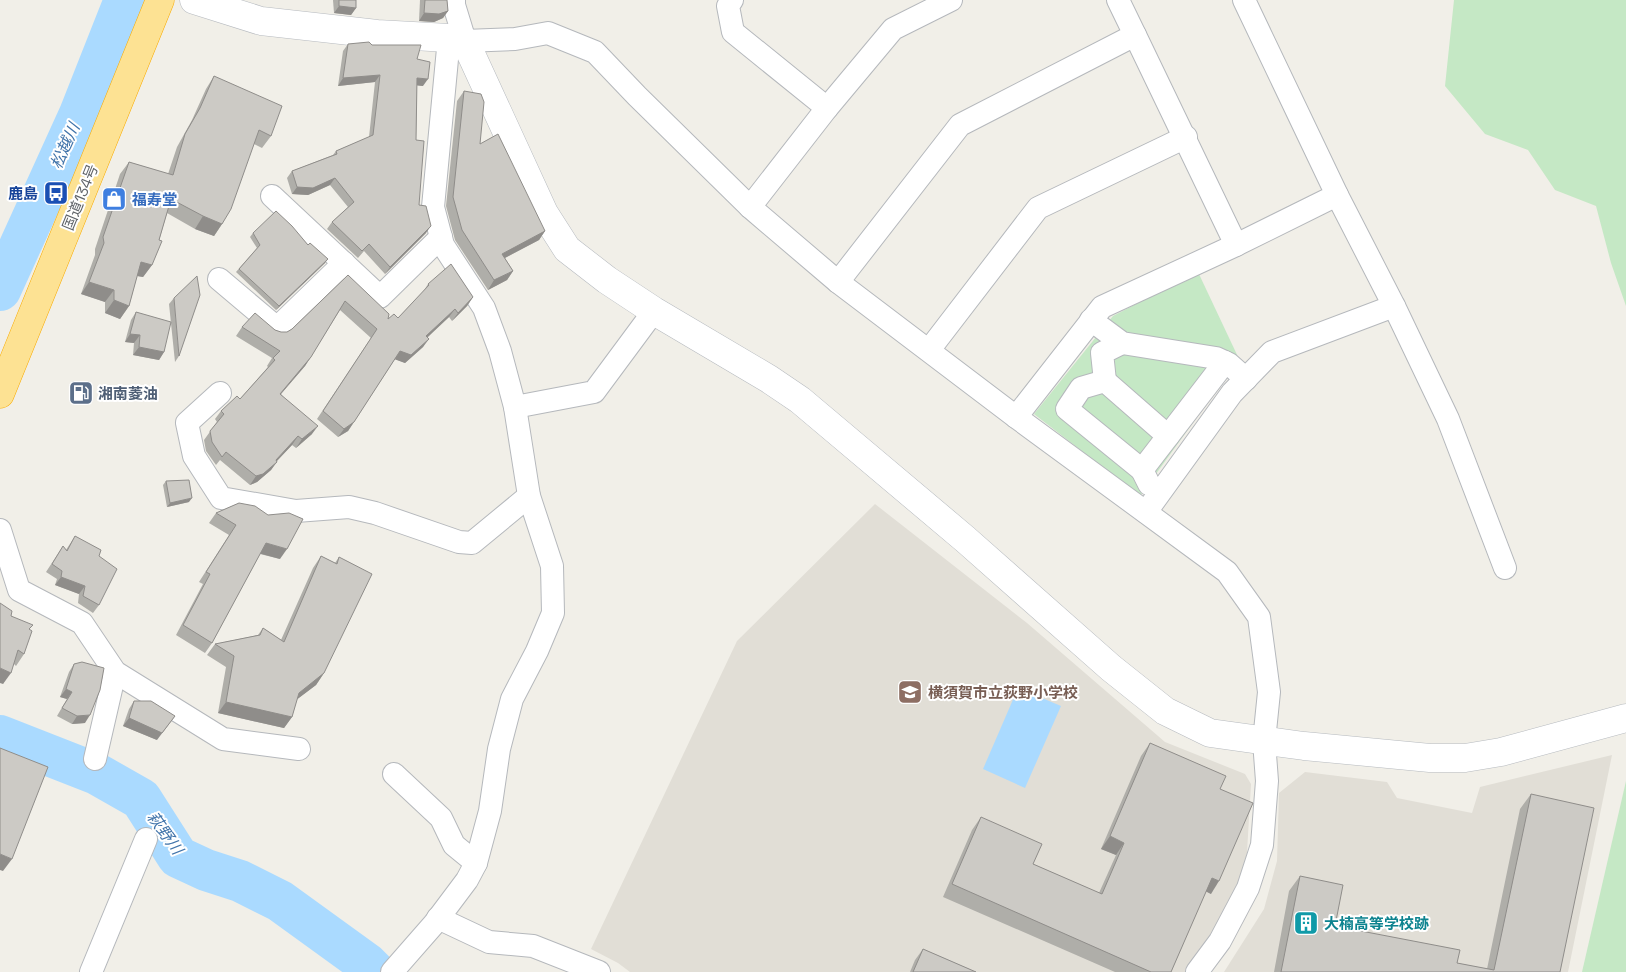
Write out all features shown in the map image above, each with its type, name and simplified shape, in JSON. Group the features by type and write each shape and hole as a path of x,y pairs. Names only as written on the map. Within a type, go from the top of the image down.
{"highway":[{"name":"国道134号","path":"0,394 160,0"}],"street":[{"path":"194,0 261,21 377,34 457,40 515,39 548,33 596,52 637,96 750,207 838,282 1016,417 1151,504 1227,572 1259,617 1269,692 1264,741 1267,781 1262,845 1248,888 1220,941 1197,972"},
{"path":"394,970 438,918 467,880 476,863 490,811 499,749 512,699 537,651 553,613 552,566 529,496 515,407 500,351 484,308 443,246 433,207 457,40 454,0"},
{"path":"732,0 728,6 732,32 827,108"},
{"path":"750,207 827,108 893,29 951,0"},
{"path":"1118,0 1186,137 1236,245"},
{"path":"1244,0 1337,195 1394,306 1448,419 1505,568"},
{"path":"838,282 960,125 1135,35"},
{"path":"457,40 544,213 567,249 607,280 654,311 769,378 800,400 965,539 1111,668 1165,711 1210,733 1264,741 1430,758 1465,758 1501,752 1626,718"},
{"path":"929,350 1038,208 1186,137"},
{"path":"1016,417 1102,307 1236,245 1337,195"},
{"path":"272,196 380,297 441,237"},
{"path":"219,279 277,328 344,263"},
{"path":"1151,504 1232,393 1272,352 1394,306"},
{"path":"515,407 594,392 654,311"},
{"path":"1091,320 1122,343 1216,358 1225,362 1246,379"},
{"path":"1122,343 1102,353 1105,381 1168,436"},
{"path":"1142,470 1225,362"},
{"path":"1105,381 1081,388 1067,409 1142,470 1151,504"},
{"path":"220,393 187,423 194,456 221,498 296,511 348,508 374,514 459,542 472,543 529,496"},
{"path":"0,530 18,590 82,623 115,672 223,739 299,749"},
{"path":"95,759 115,672"},
{"path":"394,774 441,818 454,845 476,863"},
{"path":"91,972 146,839"},
{"path":"438,918 489,942 533,946 599,972"}],"shaded area":[{"name":"横須賀市立荻野小学校","path":"875,504 1027,623 1165,742 1245,774 1251,784 1246,869 1191,972 630,972 618,963 591,949 737,641"},
{"path":"1612,755 1568,972 1224,972 1264,909 1277,861 1279,793 1305,772 1387,782 1397,798 1472,813 1480,787"}],"green space":[{"path":"1454,0 1626,0 1626,306 1611,263 1596,206 1555,190 1528,150 1485,134 1445,86"},
{"path":"1198,272 1239,359 1140,496 1034,414 1113,316"},
{"path":"1626,781 1626,972 1582,972"}],"water":[{"path":"1018,688 1061,706 1025,788 983,769"}],"building":[{"path":"339,0 356,0 356,8 339,6"},
{"path":"425,0 447,0 448,11 439,14 424,13"},
{"path":"369,42 372,45 421,45 417,59 430,62 428,79 417,78 416,140 424,141 419,205 426,206 431,226 390,267 369,244 362,251 332,222 354,202 335,178 313,188 297,187 292,171 337,154 336,151 373,135 380,75 343,78 348,44"},
{"path":"214,76 282,106 271,136 259,130 231,209 222,224 171,199 159,240 162,241 152,265 141,262 129,306 114,300 114,290 89,282 104,243 103,237 129,162 173,175 185,134 200,108"},
{"path":"464,91 481,94 484,102 480,144 498,134 545,231 502,254 513,271 494,280 462,230 453,197"},
{"path":"276,211 308,245 310,243 328,259 279,306 239,269 260,245 253,233"},
{"path":"451,264 473,297 458,313 455,309 426,336 429,339 411,355 400,351 354,422 344,429 323,411 377,329 345,301 311,357 280,394 318,426 302,439 298,436 276,460 277,462 263,474 256,476 226,452 222,457 212,442 210,431 224,414 221,411 237,396 240,399 275,360 273,358 280,351 242,327 255,313 275,330 287,332 348,275 389,314 388,319 394,314 398,318 428,284"},
{"path":"197,276 200,295 179,356 174,298"},
{"path":"136,312 171,322 164,352 139,347 140,335 130,334"},
{"path":"189,480 192,498 170,503 166,481"},
{"path":"239,503 255,506 268,515 289,513 303,519 287,549 266,543 212,643 183,625 210,574 206,572 236,525 216,513"},
{"path":"75,536 101,550 99,556 117,569 99,605 83,596 85,586 61,577 62,571 52,564 63,546 67,551"},
{"path":"321,556 337,564 339,557 372,574 324,673 299,693 292,717 226,702 234,656 215,644 260,635 263,628 284,642"},
{"path":"0,603 12,611 11,616 33,625 29,629 32,631 24,654 18,650 11,673 0,668"},
{"path":"82,662 104,668 100,690 90,715 77,716 62,708 72,692 66,689 74,664"},
{"path":"134,701 151,701 175,716 162,733 129,718"},
{"path":"1150,743 1226,776 1220,789 1253,803 1219,881 1212,878 1171,972 1151,972 952,884 981,817 1042,844 1033,864 1102,894 1124,843 1110,836"},
{"path":"0,748 48,767 12,859 0,854"},
{"path":"1531,794 1594,808 1560,972 1281,972 1300,876 1343,885 1335,926 1460,950 1457,963 1494,970"},
{"path":"923,949 976,972 913,972"}],"waterway":[{"name":"松越川","path":"0,290 80,114 125,0"},
{"name":"萩野川","path":"0,736 97,774 141,799 178,857 206,870 240,881 280,901 367,964 375,972"}],"place":[{"name":"鹿島","path":"56,193"},
{"name":"福寿堂","path":"114,199"},
{"name":"湘南菱油","path":"81,393"},
{"name":"横須賀市立荻野小学校","path":"910,692"},
{"name":"大楠高等学校跡","path":"1306,923"}]}
